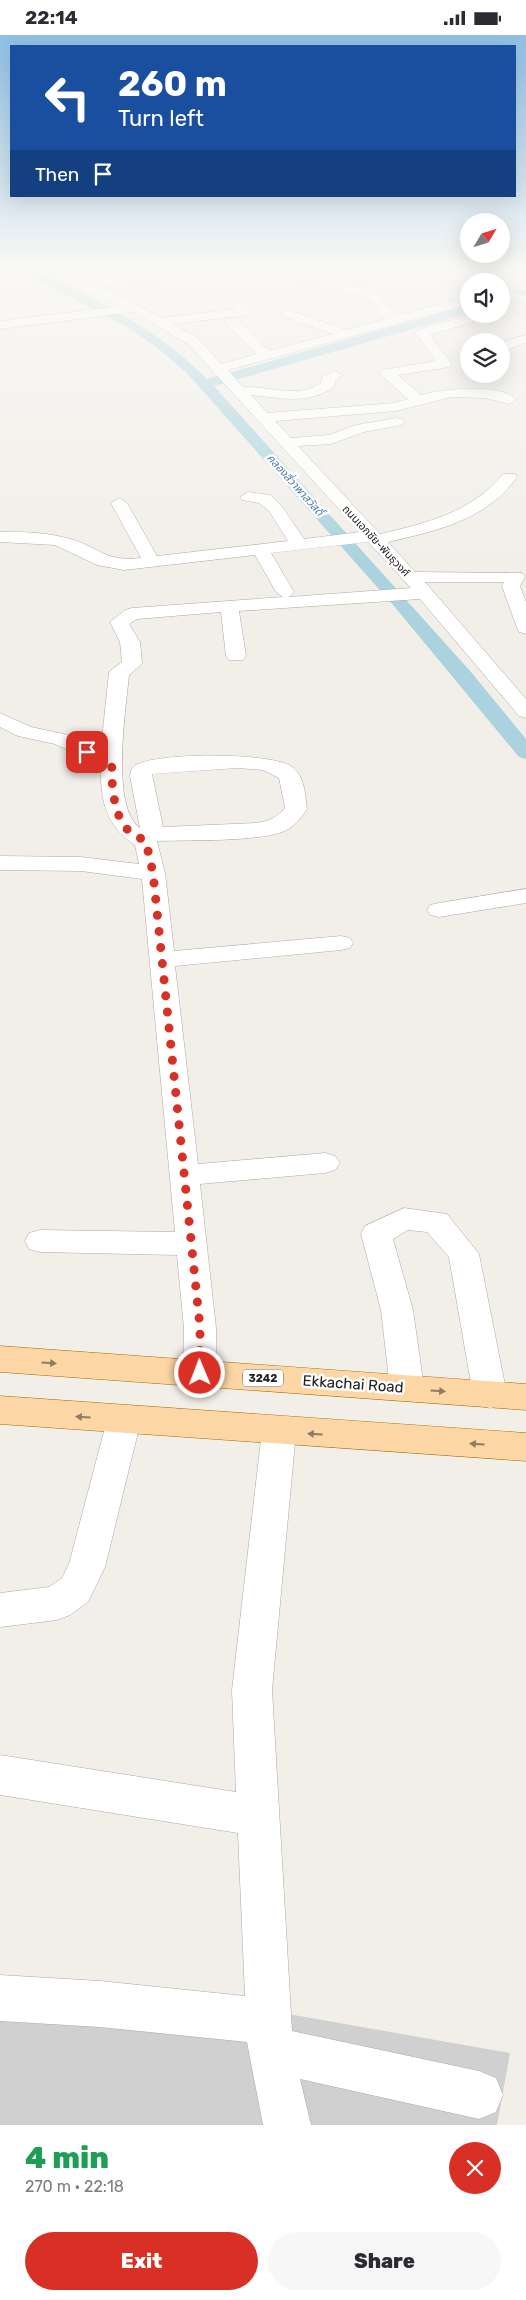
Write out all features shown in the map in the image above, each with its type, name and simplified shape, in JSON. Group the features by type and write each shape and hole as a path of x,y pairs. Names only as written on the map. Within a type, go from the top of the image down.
{"main road":[{"name":"Ekkachai Road","path":"0,1359 526,1397"},
{"path":"0,1411 526,1447"}],"street":[{"name":"ถนนเอกชัย-พันธุวงศ์","path":"215,367 286,443 367,538 409,577 417,594 526,711"},
{"path":"227,380 249,367"},
{"path":"418,401 387,373 429,367"},
{"path":"227,380 251,389 281,395 308,393 324,389 329,385 327,380 335,375"},
{"path":"262,418 396,407 459,391 473,390 509,400"},
{"path":"286,443 331,439 361,429 400,421"},
{"path":"0,537 48,538 74,546 108,564 124,565 367,538 418,530 458,516 500,492 509,477"},
{"path":"248,497 264,498 275,508 299,545"},
{"path":"119,503 152,562"},
{"path":"260,549 286,592"},
{"path":"409,577 521,577"},
{"path":"521,577 511,586 526,628"},
{"path":"200,1373 200,1327 153,873 145,834 142,770 146,767 166,764 260,762 284,770 292,782 296,809 288,820 277,826 256,830 145,834 129,831 124,825 114,801 112,762 119,672 132,664 130,642 119,622 132,614 417,594"},
{"path":"229,606 236,656"},
{"path":"0,719 25,732"},
{"path":"0,731 25,732 61,739 112,762"},
{"path":"0,863 81,864 153,873"},
{"path":"438,909 526,896"},
{"path":"162,960 341,943"},
{"path":"184,1175 325,1163"},
{"path":"407,1388 397,1310 376,1234 404,1219 436,1222 464,1254 490,1395"},
{"path":"40,1241 191,1244"},
{"path":"0,1610 56,1603 75,1590 87,1567 124,1420"},
{"path":"279,1431 252,1690 269,2035 287,2125"},
{"path":"0,1775 259,1816"},
{"path":"0,1998 100,2004 269,2035 480,2095"}],"shaded area":[{"path":"0,1995 242,2006 510,2053 497,2125 0,2125"}],"waterway":[{"name":"คลองสี่วาพาสวัสดิ์","path":"188,367 205,384"},
{"path":"205,384 266,367"},
{"name":"คลองสี่วาพาสวัสดิ์","path":"205,384 268,457 400,602 496,714 526,753"}],"route":[{"path":"87,752 112,762 114,801 124,825 129,831 138,835 146,842 153,873 200,1327 200,1373"}]}
